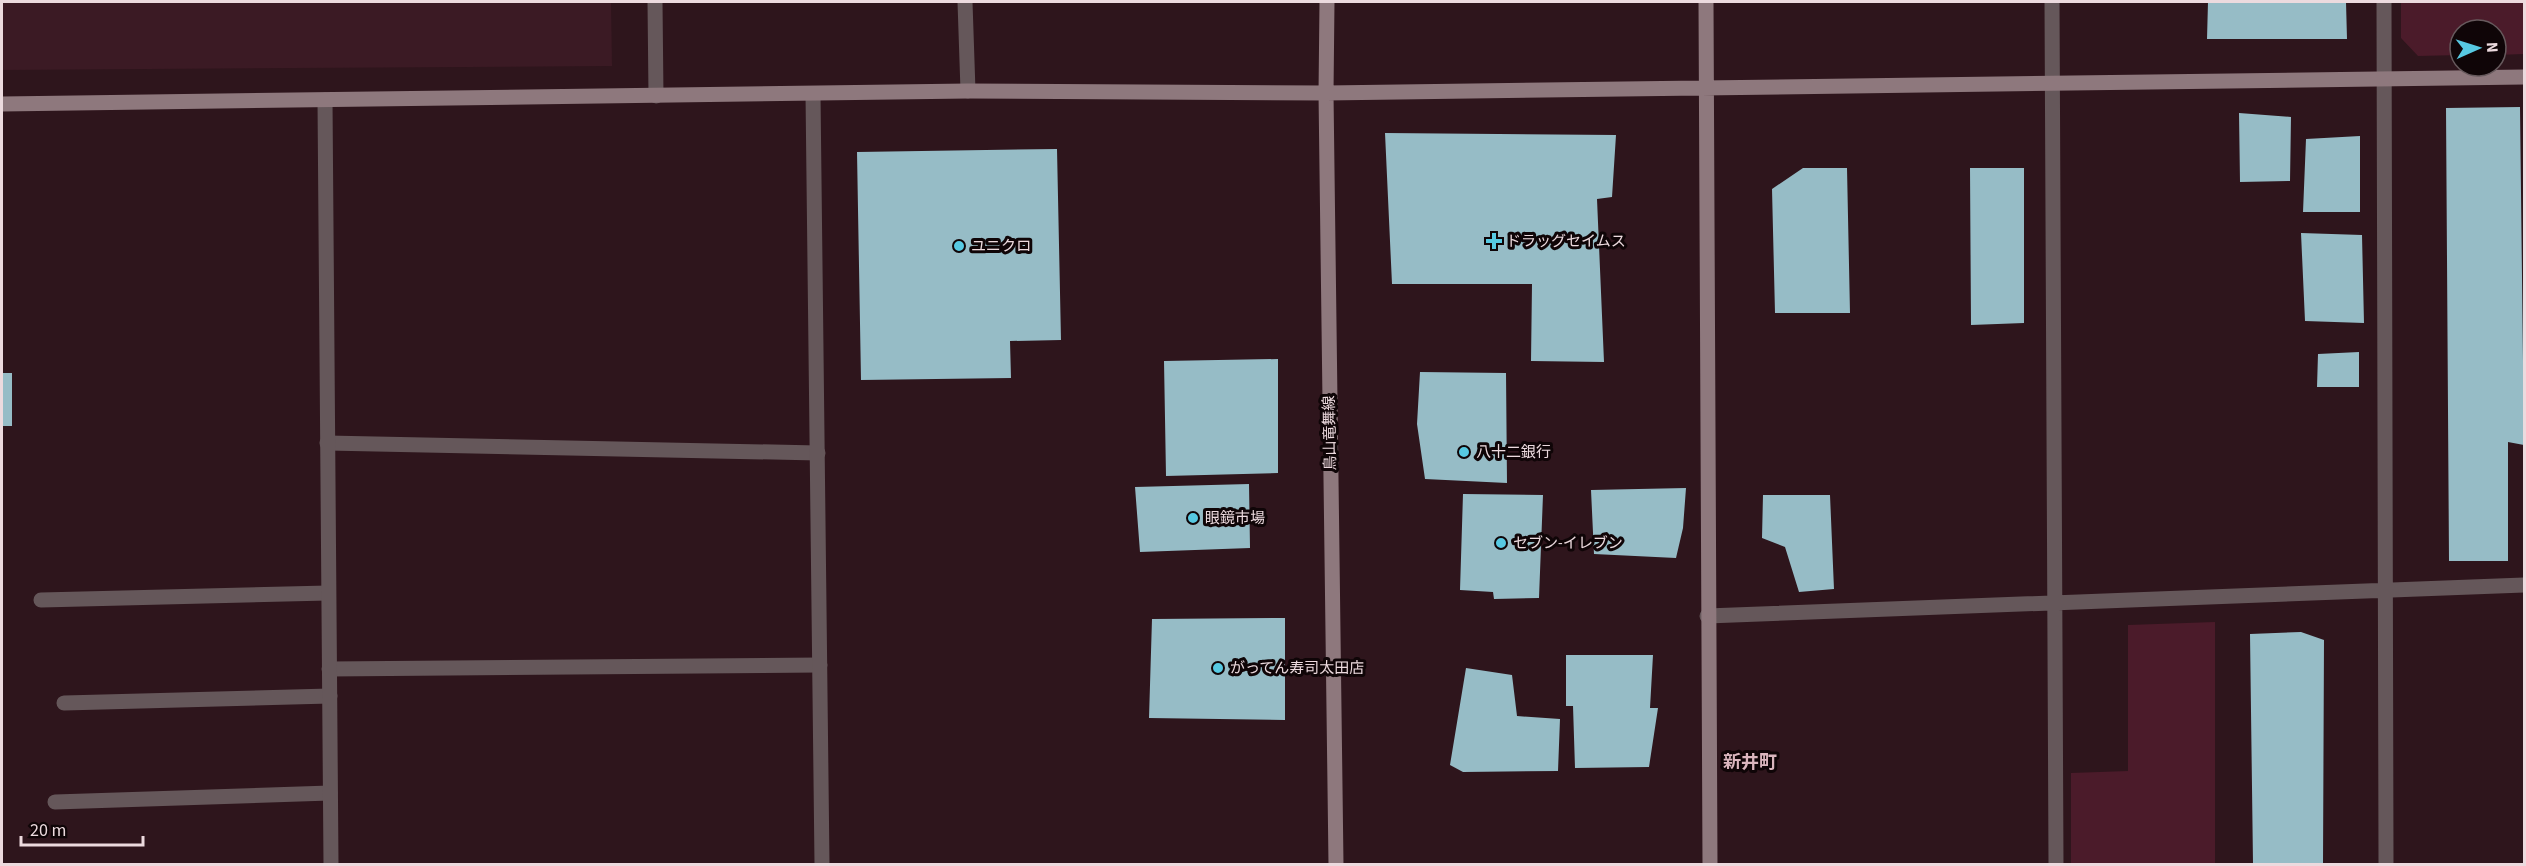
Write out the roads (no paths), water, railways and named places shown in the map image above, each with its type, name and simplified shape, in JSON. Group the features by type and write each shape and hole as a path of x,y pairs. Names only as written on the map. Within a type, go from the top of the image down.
{"street":[{"path":"655,2 656,96"},
{"path":"965,2 968,91"},
{"name":"鳥山竜舞線","path":"1327,2 1326,93 1335,864"},
{"path":"1706,2 1707,616 1710,864"},
{"path":"2052,2 2056,864"},
{"path":"2384,2 2386,864"},
{"path":"2,104 968,91 1326,93 2524,77"},
{"path":"813,94 822,864"},
{"path":"325,100 331,864"},
{"path":"327,443 818,453"},
{"path":"1707,616 2524,585"},
{"path":"41,600 328,593"},
{"path":"329,669 820,665"},
{"path":"64,703 330,696"},
{"path":"55,802 330,793"}],"place":[{"name":"ドラッグセイムス","path":"1494,241"},
{"name":"ユニクロ","path":"959,246"},
{"name":"八十二銀行","path":"1464,452"},
{"name":"眼鏡市場","path":"1193,518"},
{"name":"セブン-イレブン","path":"1501,543"},
{"name":"がってん寿司太田店","path":"1218,668"}],"district":[{"name":"新井町","path":"1750,762"}]}
